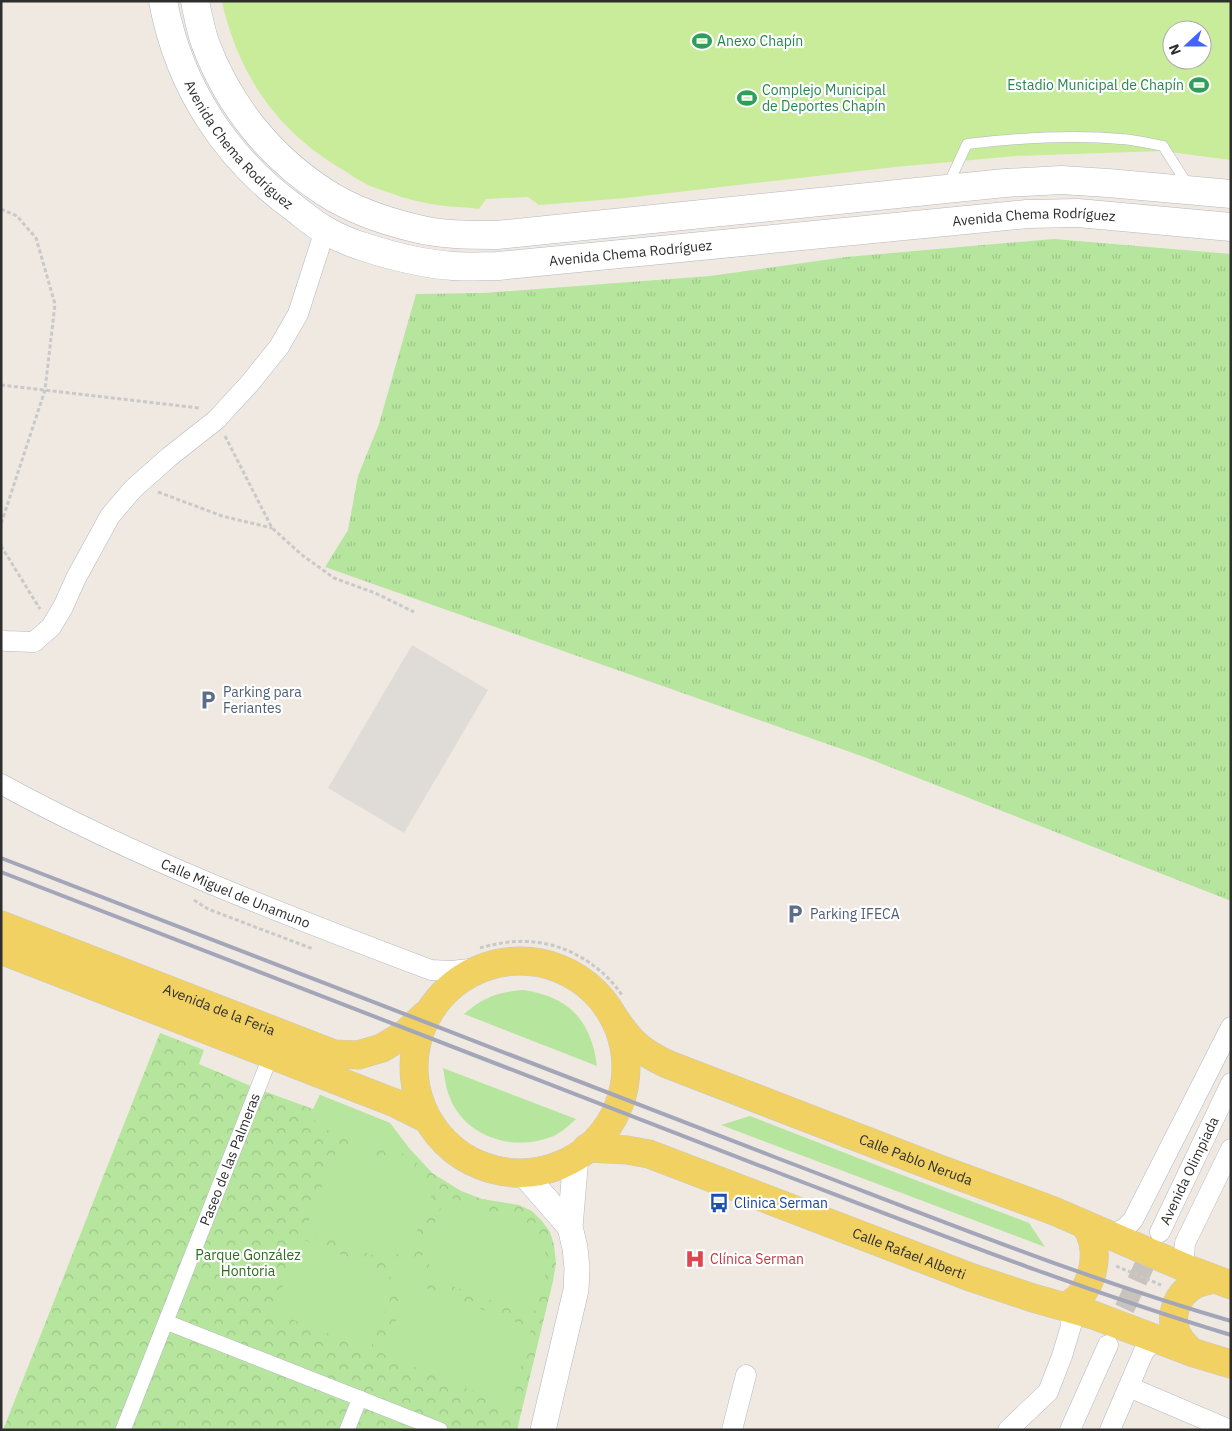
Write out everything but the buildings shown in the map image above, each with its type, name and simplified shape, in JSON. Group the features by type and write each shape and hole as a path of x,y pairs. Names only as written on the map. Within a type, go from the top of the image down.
{"main road":[{"name":"Avenida Chema Rodríguez","path":"162,1 180,63 196,99 218,132 244,165 277,195 325,230 362,246 404,258 452,266 498,266 1027,214 1078,213 1231,228"},
{"name":"Avenida Chema Rodríguez","path":"195,1 205,45 228,93 256,133 287,164 327,193 371,215 416,228 459,234 497,235 1004,183 1061,180 1231,194"},
{"name":"Avenida de la Feria","path":"1,925 334,1054 358,1055 382,1048 405,1034 429,1010"},
{"name":"Avenida de la Feria","path":"1,950 395,1103 427,1119"},
{"name":"Calle Pablo Neruda","path":"429,1010 450,985 478,968 500,962 522,960 565,970 584,982 600,998 637,1047 659,1060 1054,1211 1211,1278"},
{"path":"429,1010 418,1036 413,1064 416,1093 427,1119 445,1142 468,1160 495,1171 524,1174 552,1169 582,1153 596,1141 616,1113 625,1081 624,1048 613,1016"},
{"name":"Calle Rafael Alberti","path":"582,1153 626,1150 649,1154 970,1278 1094,1315 1191,1352 1231,1364"},
{"path":"1065,1307 1076,1300 1085,1289 1092,1274 1094,1259 1093,1243 1098,1230"},
{"path":"1191,1352 1178,1336 1173,1324 1175,1309 1182,1294 1194,1284 1211,1278"}],"street":[{"path":"1,640 34,642 51,627 110,516 133,489 220,416 279,347 298,314 325,230"},
{"name":"Calle Miguel de Unamuno","path":"1,784 46,808 172,867 309,924 431,970 452,971 478,968"},
{"path":"1098,1230 1124,1229 1133,1220 1231,1027"},
{"name":"Paseo de las Palmeras","path":"123,1430 271,1055"},
{"name":"Avenida Olimpiada","path":"1160,1232 1231,1083"},
{"path":"1211,1278 1184,1256 1185,1243 1231,1149"},
{"path":"543,1430 576,1290 577,1268 570,1227 582,1153"},
{"path":"524,1174 570,1227"},
{"path":"1008,1430 1048,1392 1071,1326 1070,1316 1065,1307"},
{"path":"166,1322 440,1430"},
{"path":"1110,1430 1144,1351 1151,1344 1160,1340"},
{"path":"1070,1430 1108,1345"},
{"path":"733,1429 746,1375"},
{"path":"1128,1387 1230,1430"},
{"path":"347,1430 360,1398"}],"lane":[{"path":"946,189 967,144 1057,136 1121,139 1163,146 1191,190"}],"path":[{"path":"1,209 16,216 36,238 55,304 45,390 1,524"},
{"path":"1,384 220,416 230,443 272,528 302,555 334,578 375,593 414,612"},
{"path":"133,489 157,492 222,516 272,528"},
{"path":"1,546 51,627"},
{"path":"1113,1265 1164,1286"}],"green space":[{"name":"Complejo Municipal de Deportes Chapín","path":"222,1 1231,1 1231,160 1162,151 1016,156 895,167 626,198 539,205 528,197 486,199 479,209 437,205 402,197 368,185 307,145 290,130 262,96 250,77 231,34"},
{"path":"1054,239 1231,254 1231,901 867,758 325,567 348,530 358,476 379,424 416,294 484,293 710,276 846,257"},
{"path":"524,990 554,998 575,1013 589,1036 597,1066 464,1014 478,1003 492,996"},
{"name":"Parque González Hontoria","path":"160,1033 204,1050 199,1064 258,1089 313,1109 320,1095 390,1123 408,1147 432,1173 461,1191 482,1199 519,1205 532,1211 542,1221 550,1232 556,1263 517,1430 3,1430"},
{"path":"443,1068 576,1119 556,1135 534,1142 519,1143 491,1137 478,1131 466,1122 457,1111 449,1095"},
{"path":"320,1095 390,1123 408,1147 432,1173 404,1154 373,1147 322,1128 315,1121 314,1117 314,1109"},
{"path":"750,1116 1029,1223 1045,1247 721,1125"},
{"path":"339,1144 365,1153 402,1162 435,1187 409,1251 397,1254 388,1261 305,1230"},
{"path":"446,1195 474,1208 523,1220 537,1232 542,1242 547,1264 533,1316 430,1278 431,1271 422,1256"},
{"path":"301,1239 384,1271 386,1283 393,1292 370,1350 273,1312"},
{"path":"407,1257 419,1262 424,1274 419,1286 407,1291 395,1286 390,1274 395,1262"},
{"path":"426,1288 531,1328 511,1407 383,1354 405,1298 413,1298"}],"shaded area":[{"path":"412,645 488,690 404,833 328,788"}],"tunnel":[{"path":"1112,1336 1155,1242"}],"railway":[{"path":"1,858 1002,1244 1116,1285 1231,1321"},
{"path":"1,872 942,1235 1115,1298 1231,1335"}],"place":[{"name":"Anexo Chapín","path":"702,41"},
{"name":"Estadio Municipal de Chapín","path":"1199,85"},
{"name":"Complejo Municipal de Deportes Chapín","path":"747,98"},
{"name":"Parking para Feriantes","path":"208,700"},
{"name":"Parking IFECA","path":"795,914"},
{"name":"Clinica Serman","path":"719,1203"},
{"name":"Clínica Serman","path":"695,1259"}]}
